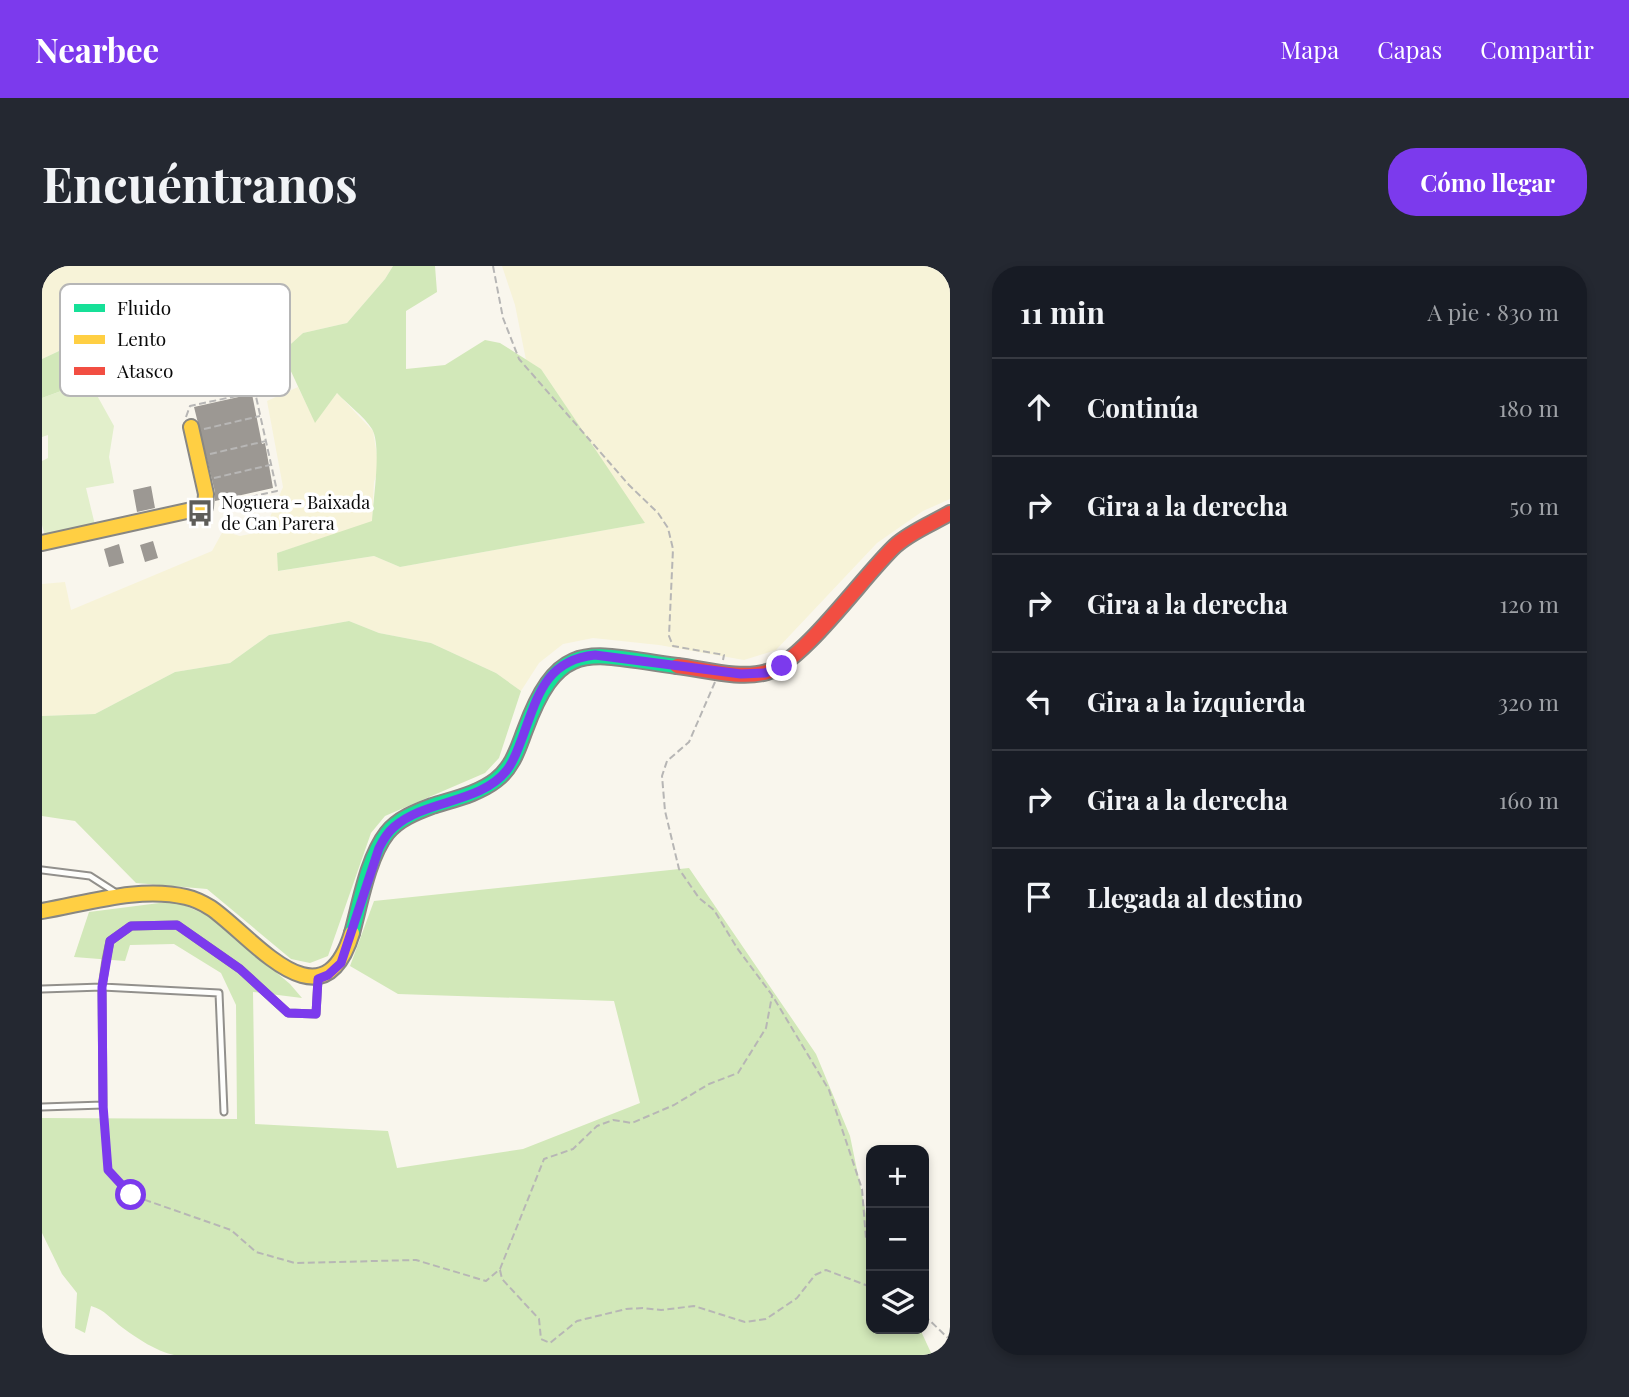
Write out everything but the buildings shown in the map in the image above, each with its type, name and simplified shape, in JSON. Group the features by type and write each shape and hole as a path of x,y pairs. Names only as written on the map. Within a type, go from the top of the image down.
{"main road":[{"path":"42,543 205,507 205,494 192,429"},
{"path":"42,911 123,898 177,895 200,902 222,916 299,978 318,979 328,975 341,963 379,848 387,833 407,818 474,792 501,776 513,760 545,683 561,665 580,656 595,655 719,671 765,673 782,666 801,649 897,544 950,513"}],"lane":[{"path":"42,870 90,876 123,898"},
{"path":"42,1107 103,1105 102,987 110,941 131,926 177,925 240,969 288,1013 316,1014 318,979"},
{"path":"42,989 102,987 219,993 224,1112"}],"path":[{"path":"493,266 503,318 519,359 629,485 658,513 668,528 673,549 669,636 673,646 724,655 689,742 667,761 662,776 666,811 679,869 699,898 714,910 737,948 772,995 829,1090 862,1189 866,1239"},
{"path":"190,406 236,396"},
{"path":"205,507 277,491 256,396"},
{"path":"192,429 261,416"},
{"path":"198,456 267,441"},
{"path":"202,480 272,465"},
{"path":"103,1105 108,1170 131,1195 231,1230 256,1252 295,1263 415,1260 485,1281 500,1269 544,1159 573,1149 597,1126 613,1120 632,1123 674,1105 709,1084 738,1073 766,1028 772,995"},
{"path":"500,1269 502,1279 539,1319 541,1339 550,1343 578,1321 626,1309 661,1310 694,1306 745,1322 766,1319 797,1298 815,1275 826,1270 866,1285"},
{"path":"929,1320 950,1340"}],"shaded area":[{"path":"42,266 393,266 347,323 303,333 290,345 290,284 60,284 60,350 42,359"},
{"path":"502,266 950,266 950,499 923,511 877,543 776,650 744,660 659,645 593,638 563,644 539,663 521,691 496,673 431,643 379,633 349,621 269,635 230,663 175,672 95,714 42,716 42,584 65,582 71,610 212,551 223,531 240,536 264,531 283,487 267,401 278,396 290,396 290,391 298,387 315,422 337,393 373,431 379,467 374,482 372,522 277,553 279,571 374,556 400,567 644,523 541,369 526,360 515,305"}],"green space":[{"path":"393,266 435,266 437,292 406,311 406,369 445,365 485,340 500,343 541,369 645,523 400,567 374,556 278,571 277,553 372,521 377,460 372,429 337,393 315,423 290,369 290,345 303,333 347,323"},
{"path":"60,351 60,391 42,398 42,359"},
{"path":"60,391 60,396 97,396 114,426 109,457 114,483 86,488 95,525 45,536 42,525 42,461 48,458 48,435 42,437 42,398"},
{"path":"349,621 379,633 431,643 496,673 521,691 499,758 485,773 385,816 371,833 328,956 310,963 291,959 207,889 136,883 75,821 42,816 42,716 95,714 175,672 230,663 269,635"},
{"path":"689,868 816,1054 850,1136 866,1214 866,1334 922,1334 932,1355 174,1355 147,1344 104,1312 91,1306 85,1333 75,1328 77,1293 62,1274 42,1233 42,1118 237,1119 236,1005 221,973 174,944 130,945 125,961 74,957 89,912 175,901 211,917 290,984 302,998 253,992 255,1124 388,1131 397,1168 523,1149 640,1103 614,1001 398,994 350,966 374,901"}],"traffic: fast":[{"path":"352,933 370,868 387,833 408,816 474,793 502,775 514,757 538,700 551,678 566,665 582,658 600,656 677,666"}],"traffic: slow":[{"path":"42,543 205,507 206,494 191,427"},
{"path":"42,911 132,894 186,897 211,908 266,954 286,968 305,976 323,975 339,961 352,933"}],"traffic: jam":[{"path":"677,666 745,675 767,672 782,665 815,635 895,546 950,513"}],"place":[{"name":"Noguera - Baixada de Can Parera","path":"200,513"}],"route":[{"path":"131,1195 108,1170 103,1105 102,987 110,941 131,926 177,925 240,969 288,1013 316,1014 318,979 328,975 341,963 379,848 387,833 407,818 474,792 501,776 513,760 545,683 561,665 580,656 595,655 741,674 765,673 782,666"}]}
